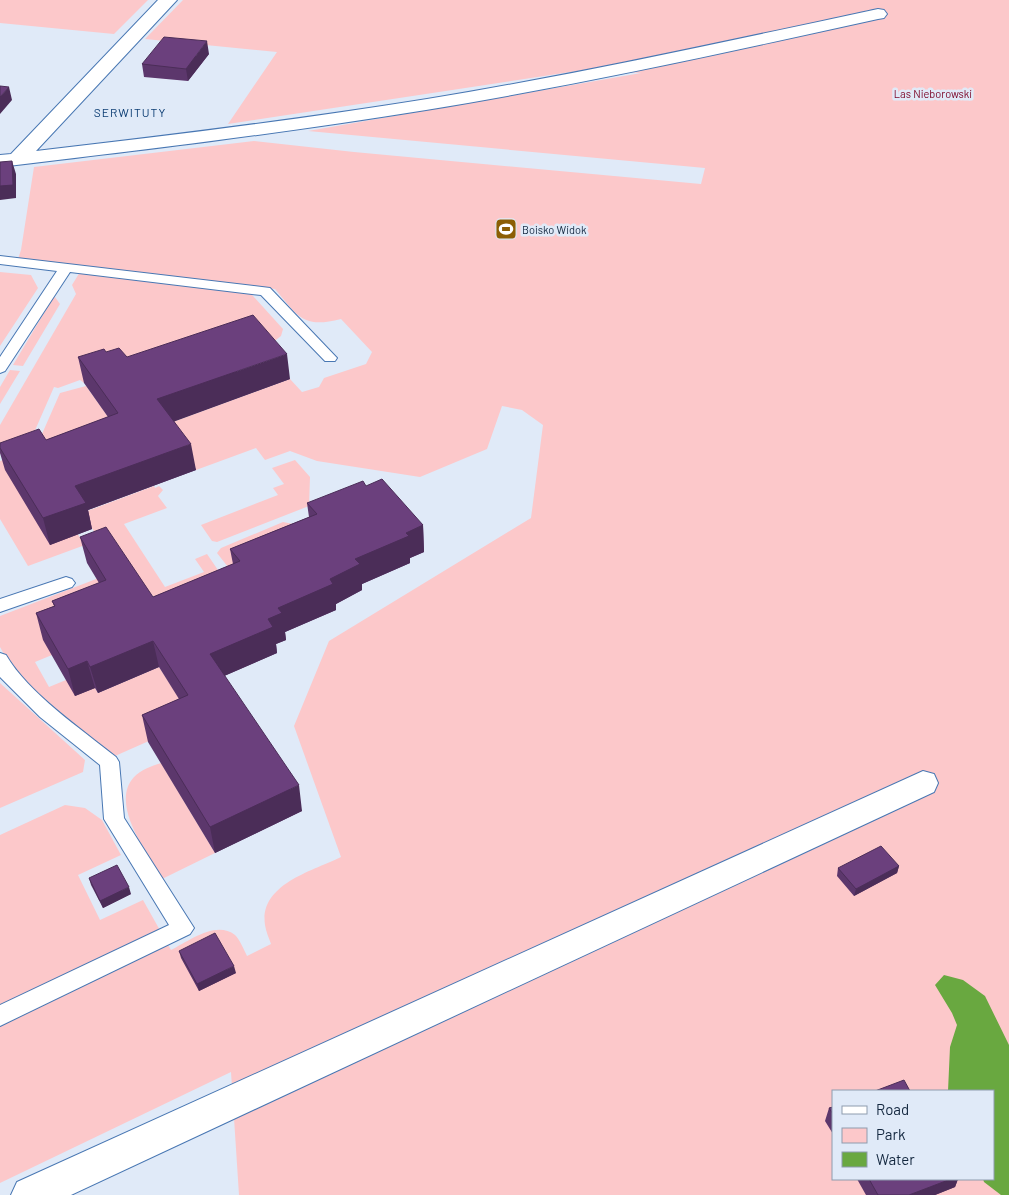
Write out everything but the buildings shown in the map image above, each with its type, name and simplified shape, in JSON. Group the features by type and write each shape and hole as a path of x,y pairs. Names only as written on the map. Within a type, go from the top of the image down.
{"street":[{"path":"8,160 168,0"},
{"path":"8,160 222,134 486,94 673,59 878,14"},
{"path":"30,1195 923,783"}],"lane":[{"path":"0,260 265,291 330,358"},
{"path":"0,368 66,268"},
{"path":"0,606 66,583"},
{"path":"0,660 5,671 47,712 109,762 114,819 183,928 0,1016"}],"green space":[{"path":"0,0 148,0 114,34 0,23"},
{"name":"Las Nieborowski","path":"183,0 1009,0 1009,1195 239,1195 231,1072 0,1183 0,835 65,805 85,808 102,820 121,855 78,875 100,920 143,900 171,950 194,937 220,930 228,931 235,935 247,956 271,944 265,925 265,911 270,899 290,881 341,857 294,726 329,641 531,518 543,425 522,410 502,406 487,449 420,477 317,461 290,451 265,460 256,448 196,470 162,426 290,379 302,392 319,387 324,378 366,364 372,352 341,319 328,322 309,321 296,313 275,289 243,285 283,329 281,336 272,343 109,375 84,383 80,380 58,388 54,387 29,444 0,454 0,425 76,294 72,285 83,267 18,259 34,167 254,141 701,184 705,168 308,131 641,73 590,69 228,124 277,52 145,39"},
{"path":"0,272 31,275 38,288 0,346"},
{"path":"55,297 60,304 23,366 13,365 53,298"},
{"path":"10,370 20,371 0,404 0,387"},
{"path":"86,386 124,439 38,443 60,393"},
{"path":"24,453 85,545 28,566 0,519 0,461"},
{"path":"295,460 310,477 309,506 217,542 212,541 201,525 278,495 273,488 284,484 272,468"},
{"path":"154,486 155,488 159,486 163,490 158,496 167,508 124,524 165,587 204,572 195,559 207,554 233,592 178,620 109,554 82,513"},
{"path":"283,522 293,524 313,549 235,576 217,553 221,548"},
{"path":"104,576 121,603 44,640 52,655 35,662 49,687 66,680 95,688 98,693 159,667 194,721 106,760 13,670 0,647 0,616"},
{"path":"0,683 85,760 83,772 0,808"},
{"path":"161,763 215,853 162,879 133,829 126,801 127,788 134,777 146,768"}],"water":[{"path":"944,975 963,980 985,996 1009,1045 1009,1195 1001,1195 983,1180 994,1180 994,1090 948,1090 950,1047 957,1025 935,985"}],"place":[{"name":"Boisko Widok","path":"506,229"}],"district":[{"name":"SERWITUTY","path":"130,112"}]}
